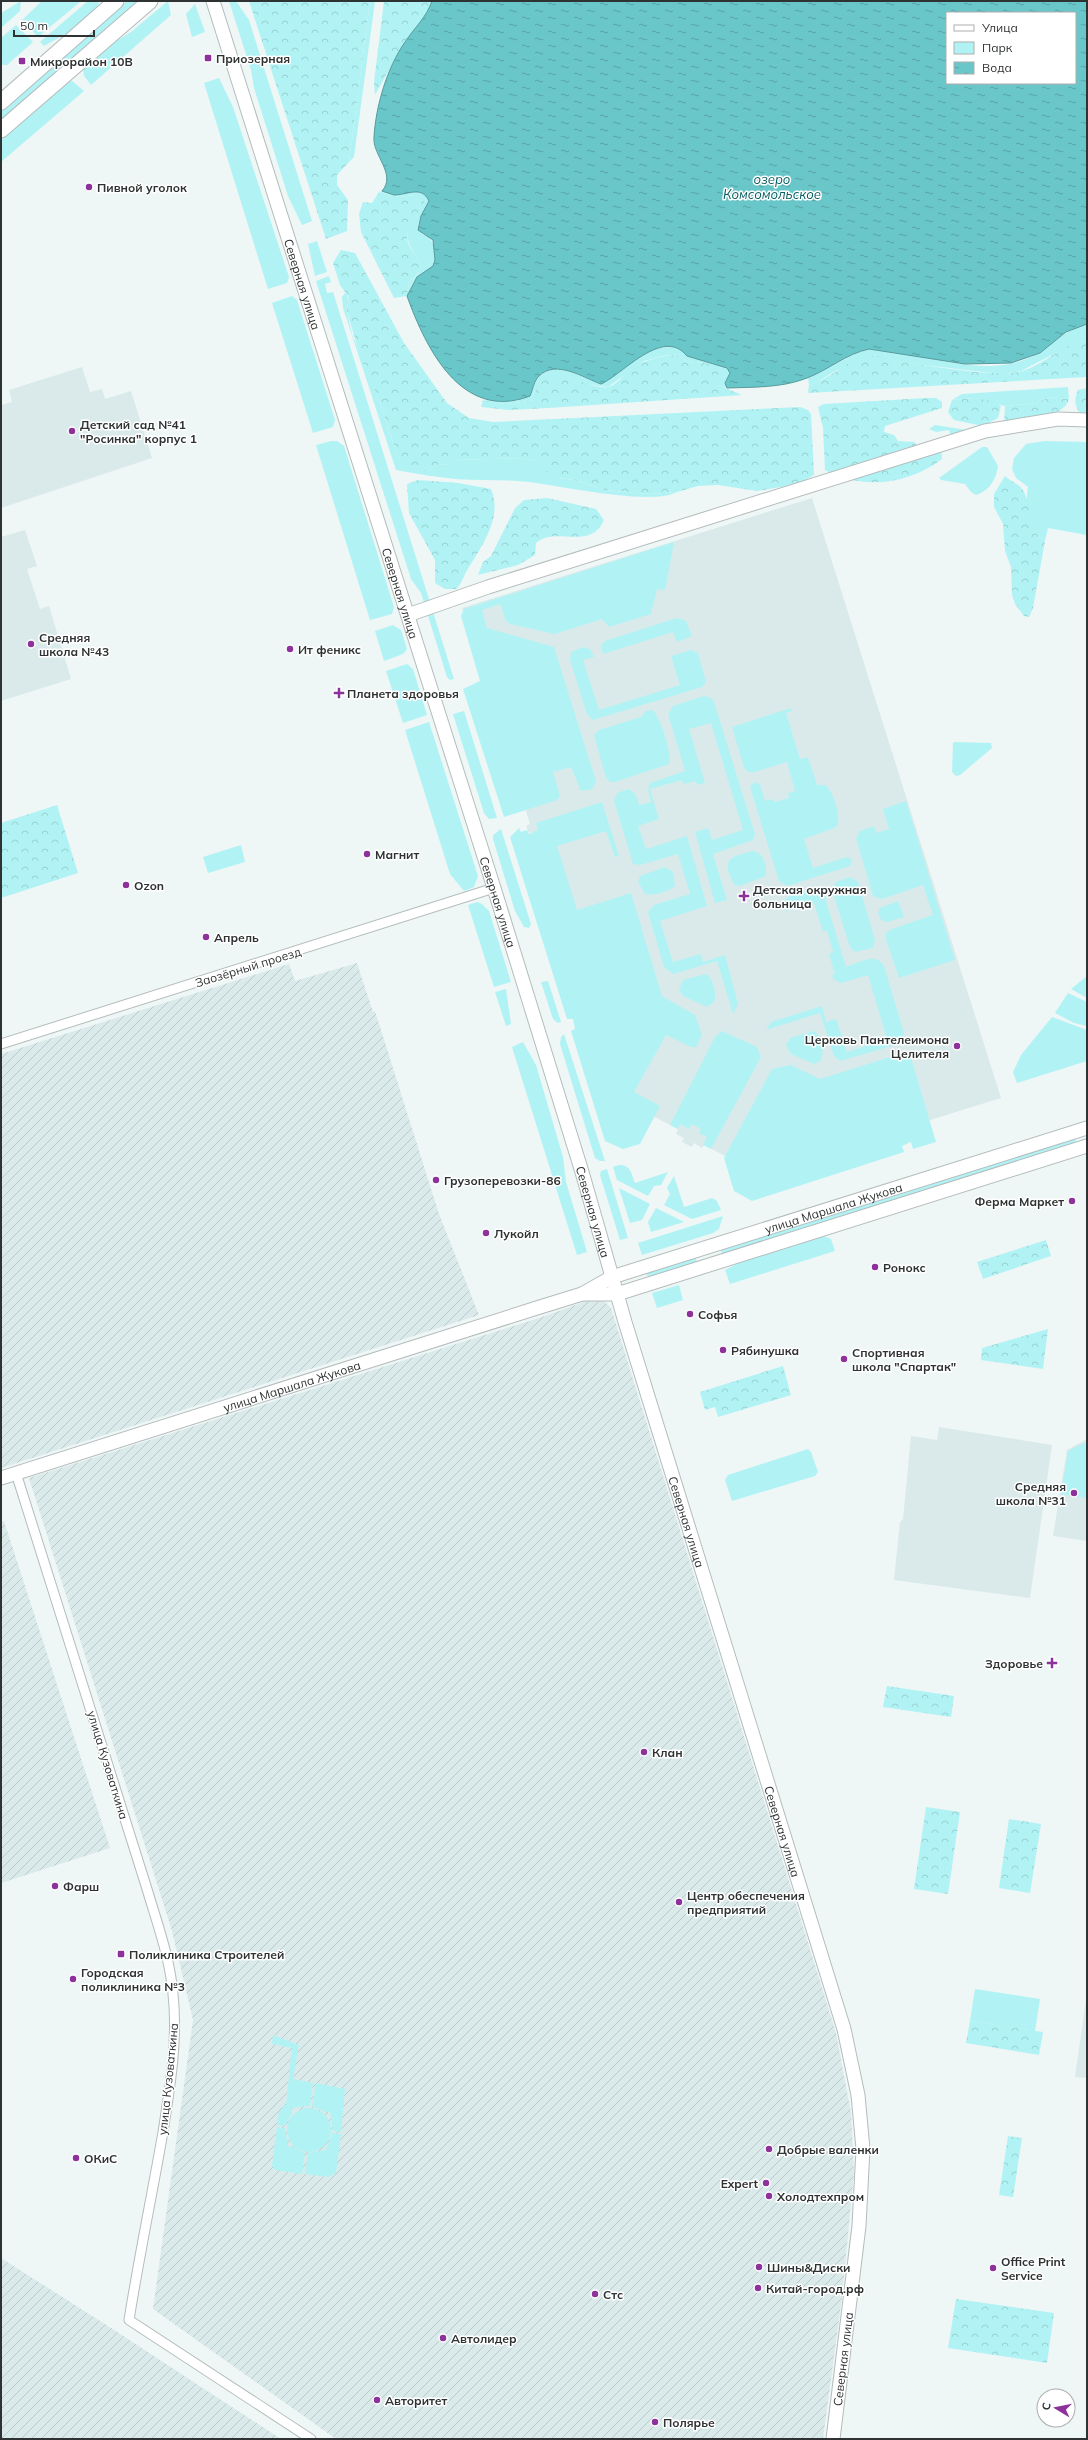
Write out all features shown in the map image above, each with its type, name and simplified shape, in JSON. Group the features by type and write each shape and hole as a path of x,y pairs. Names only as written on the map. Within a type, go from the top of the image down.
{"main road":[{"path":"1,102 116,1"},
{"path":"1,130 150,1"},
{"name":"Северная улица","path":"213,1 494,888 582,1172 617,1294 843,2025 857,2088 863,2149 862,2182 853,2276 833,2439"},
{"path":"408,614 488,587 985,431 1058,420 1087,420"},
{"name":"улица Маршала Жукова","path":"1,1478 582,1294 612,1277 1087,1128"},
{"name":"улица Маршала Жукова","path":"582,1294 617,1294 1087,1146"},
{"path":"703,1249 708,1265"}],"street":[{"name":"Заозёрный проезд","path":"1,1044 494,888"},
{"name":"улица Кузоваткина","path":"16,1473 152,1904 165,1951 173,1993 175,2019 173,2057 166,2111 129,2320 311,2439"}],"shaded area":[{"name":"Детский сад №41 \"Росинка\" корпус 1","path":"82,367 90,392 102,389 105,399 131,391 152,458 1,508 1,405 12,402 9,390"},
{"name":"Детская окружная больница","path":"812,498 1001,1098 731,1182 725,1156 704,1145 702,1148 694,1143 692,1147 682,1142 684,1138 676,1134 678,1129 645,1112 622,1119 533,832 529,833 526,826 530,824 462,608"},
{"name":"Средняя школа №43","path":"25,530 37,566 27,569 40,609 49,606 71,679 1,701 1,537"},
{"path":"357,963 373,1012 375,1011 439,1214 479,1315 1,1468 1,1054 289,964 295,981"},
{"path":"592,1299 603,1300 611,1308 836,2033 851,2113 854,2173 842,2297 823,2439 336,2439 153,2309 193,2020 172,1931 29,1478 542,1317"},
{"path":"939,1427 1052,1445 1030,1598 894,1580 900,1522 903,1519 911,1436 937,1440"},
{"name":"Средняя школа №31","path":"1087,1439 1087,1541 1053,1536 1067,1450"},
{"path":"4,1521 110,1848 1,1883 1,1522"},
{"path":"1087,1993 1087,2078 1075,2077"},
{"path":"1,2258 108,2326 281,2439 1,2439"}],"green space":[{"path":"21,1 20,11 1,28 1,13"},
{"path":"42,1 81,1 38,37 22,20"},
{"path":"88,1 99,1 98,7 69,32 44,46 40,42"},
{"path":"127,1 138,1 1,120 1,110"},
{"path":"168,1 171,15 91,85 84,76 83,68 108,46 131,32"},
{"path":"229,1 236,1 249,20 312,221 302,225 288,196 254,88 251,70"},
{"path":"249,1 370,1 349,162 337,175 337,185 348,200 347,231 326,239"},
{"path":"370,1 375,1 354,157 349,162"},
{"path":"384,1 432,1 426,15 400,50 375,95 374,82"},
{"path":"195,4 205,32 192,37 186,14"},
{"path":"16,25 33,42 7,65 3,65 1,62 1,38"},
{"path":"219,78 233,107 289,277 287,283 268,289 204,83"},
{"path":"72,81 84,91 1,162 1,139 66,82"},
{"path":"382,191 394,195 418,192 426,196 429,201 418,225 422,234 432,242 436,256 435,261 430,270 414,281 407,296 409,282 419,273 420,263 408,241 408,228 410,221 422,206 414,195 399,197 379,192"},
{"path":"379,192 399,197 414,195 423,198 424,202 411,223 407,234 407,241 422,269 409,282 407,296 394,298 361,232 359,214 363,202 372,203"},
{"path":"317,241 327,272 315,276 308,244"},
{"path":"341,250 355,253 404,343 447,403 469,418 493,422 800,407 808,410 811,414 814,475 798,484 757,491 718,485 698,486 677,492 650,494 605,490 575,480 557,478 547,472 537,461 524,458 452,460 446,465 439,464 428,471 410,469 398,458 379,400 360,356 346,308 349,302 348,296 340,285 333,263"},
{"path":"329,276 331,282 325,284 327,293 333,292 454,679 450,680 447,677 421,593 411,579 316,281"},
{"path":"346,292 349,302 346,308 352,334 379,400 398,458 428,471 439,464 446,465 452,460 524,458 537,461 557,478 575,480 605,490 650,494 677,492 665,496 628,496 583,491 529,482 456,479 396,470 343,308 342,297"},
{"path":"292,296 297,300 335,420 333,427 313,433 272,303"},
{"path":"1087,324 1087,340 1065,348 1021,371 1003,374 906,363 874,356 835,371 816,383 809,385 808,378 859,352 869,349 888,350 966,364 985,366 1005,365 1032,357 1070,331"},
{"path":"1087,340 1087,377 808,393 809,385 825,378 854,361 871,356 885,357 907,363 966,371 1011,373 1028,369 1067,347"},
{"path":"673,347 727,368 730,373 725,383 727,388 717,385 721,379 718,365 687,361 676,355 662,356 644,361 608,387 598,386 564,377 535,390 530,401 505,404 483,400 517,401 533,390 538,379 545,372 553,369 572,372 601,384 656,348"},
{"path":"676,355 687,361 718,365 725,377 718,385 742,395 509,410 481,407 483,400 505,404 530,401 542,382 554,376 561,376 599,387 608,387 614,384 630,370 646,361 664,356"},
{"path":"1068,387 1069,399 1051,397 1036,403 1005,406 975,398 952,400 962,394"},
{"path":"1087,388 1087,421 1078,411 1075,399 1078,390"},
{"path":"1051,397 1069,399 1066,405 1051,415 1031,421 1004,426 1005,406 1036,403"},
{"path":"936,398 942,402 942,408 885,426 884,432 894,435 898,441 914,442 920,449 941,448 942,459 929,468 915,474 885,482 854,480 825,470 823,428 818,407 824,404"},
{"path":"975,398 996,402 1001,406 998,418 983,426 954,420 948,412 952,400"},
{"path":"935,425 973,431 951,437 949,430 936,432 929,429"},
{"path":"337,441 344,446 394,607 392,614 370,620 316,445"},
{"path":"1045,441 1087,442 1087,535 1048,528 1045,541 1034,531 1027,509 1028,487 1016,478 1012,469 1014,458 1026,444"},
{"path":"982,447 987,447 998,466 994,480 985,491 976,495 971,492 965,484 941,480 939,478"},
{"path":"1005,476 1019,486 1026,495 1034,530 1038,536 1045,541 1033,608 1029,617 1024,616 1015,604 1012,595 1011,567 1005,551 1003,524 994,507 994,494"},
{"path":"418,480 458,483 491,489 494,500 492,522 483,544 456,589 445,589 435,583 435,560 409,513 407,484"},
{"path":"547,498 596,509 604,520 598,529 590,535 581,537 553,536 544,538 536,543 535,555 518,565 478,575 483,562 491,556 515,508 524,500"},
{"path":"674,542 665,590 657,589 651,614 609,627 602,619 555,634 510,624 506,621 500,604 482,610 487,628 554,647 596,781 592,789 581,791 571,767 553,772 560,796 557,800 504,817 463,689 480,681 461,616 464,609"},
{"path":"677,618 686,621 692,636 677,642 673,632 603,654 601,645 605,641"},
{"path":"393,625 401,630 407,649 403,654 384,661 375,631"},
{"path":"583,647 590,649 594,657 583,660 599,710 680,685 671,656 691,650 698,653 706,682 702,687 593,720 587,714 570,660 571,652"},
{"path":"407,664 413,669 427,715 403,723 386,671"},
{"path":"704,696 711,698 714,702 755,834 753,840 713,854 727,900 715,903 695,832 708,828 712,840 743,830 711,723 689,729 705,783 697,785 696,781 684,784 682,780 650,789 659,819 638,826 646,849 687,836 707,906 660,921 673,962 701,954 703,962 725,955 738,1004 733,1014 717,961 673,974 664,967 648,912 654,905 690,894 678,854 640,865 633,864 614,801 617,793 629,789 636,795 639,805 651,802 648,790 650,783 685,771 668,714 673,706"},
{"path":"791,708 792,711 786,713 800,759 808,757 817,785 825,785 831,792 838,815 838,825 834,828 804,839 813,868 847,857 850,858 852,862 850,866 787,886 779,881 750,787 754,782 760,784 765,801 773,799 775,802 789,798 788,793 795,791 787,762 755,772 748,772 744,768 732,727"},
{"path":"652,710 659,719 665,736 670,760 669,764 615,782 610,782 606,778 594,735 599,730 641,717 646,711"},
{"path":"464,711 497,818 489,819 484,813 453,714"},
{"path":"429,722 478,876 474,887 464,891 450,874 405,730"},
{"path":"953,743 991,743 992,748 960,775 956,776 952,772"},
{"path":"906,801 955,960 899,978 886,940 886,933 892,929 933,915 923,885 882,899 873,896 856,838 860,831 874,826 876,833 889,829 883,809"},
{"path":"602,802 619,856 615,857 606,831 557,846 577,910 631,893 662,996 695,1015 702,1035 696,1047 691,1047 666,1035 634,1092 660,1106 640,1144 623,1149 605,1141 571,1031 575,1029 573,1019 567,1019 510,837 519,828 521,832 527,830 529,834 538,830 536,823"},
{"path":"57,805 78,873 1,898 1,823"},
{"path":"501,829 531,924 529,928 524,927 515,911 493,839 493,835"},
{"path":"241,845 245,862 208,873 203,857"},
{"path":"752,851 759,854 764,860 766,876 740,886 735,885 729,873 728,863 737,855"},
{"path":"665,867 673,872 675,886 661,893 645,894 638,882 640,876"},
{"path":"850,877 858,882 875,940 873,948 855,952 850,947 832,890 836,882"},
{"path":"811,889 819,890 824,894 846,967 872,959 881,962 884,966 904,1033 903,1039 898,1044 840,1061 834,1056 820,1013 766,1030 771,1022 822,1006 826,1022 836,1019 847,1052 887,1039 868,975 841,983 833,979 832,975 835,974 829,954 833,952 827,930 823,932 814,903 786,911 783,902 788,897"},
{"path":"898,901 904,917 887,922 881,920 878,913 880,908"},
{"path":"477,902 482,904 489,911 511,982 494,987 468,905"},
{"path":"706,974 711,979 715,995 714,1002 707,1007 683,996 679,990 683,980"},
{"path":"1087,976 1087,998 1071,989"},
{"path":"548,981 561,1022 558,1023 553,1019 541,982"},
{"path":"506,989 511,1024 506,1026 495,992"},
{"path":"1068,993 1087,1002 1087,1026 1074,1023 1055,1013"},
{"path":"1052,1017 1087,1030 1087,1061 1017,1083 1013,1072 1021,1055"},
{"path":"722,1031 757,1047 761,1057 711,1149 703,1145 707,1137 699,1133 701,1129 692,1124 689,1129 680,1124 678,1129 670,1125 715,1037"},
{"path":"814,1031 817,1033 821,1041 822,1058 814,1064 791,1054 786,1045 790,1038"},
{"path":"564,1034 605,1161 600,1161 595,1158 560,1044 561,1037"},
{"path":"523,1042 536,1065 563,1157 566,1182 587,1252 577,1255 512,1047"},
{"path":"903,1053 911,1058 936,1142 913,1149 911,1142 902,1146 904,1152 752,1201 734,1191 724,1158 772,1069 791,1065 820,1079"},
{"path":"1075,1139 1076,1143 722,1254 721,1250"},
{"path":"619,1165 626,1166 628,1168 635,1183 668,1172 661,1185 654,1186 648,1196 617,1180 613,1167"},
{"path":"607,1169 628,1238 620,1240 600,1175 601,1171"},
{"path":"674,1176 684,1207 712,1198 717,1201 721,1210 692,1219 664,1205 670,1194 667,1188"},
{"path":"619,1188 650,1204 642,1220 630,1223"},
{"path":"656,1208 684,1222 651,1232 648,1222"},
{"path":"723,1216 719,1229 713,1233 642,1255 638,1243"},
{"path":"824,1236 831,1239 835,1251 730,1284 725,1270 746,1259"},
{"path":"1046,1240 1051,1256 983,1279 977,1262"},
{"path":"695,1257 697,1262 648,1277 646,1273"},
{"path":"679,1285 683,1300 657,1308 652,1293"},
{"path":"1048,1329 1043,1369 981,1360 982,1348"},
{"path":"783,1366 791,1395 718,1417 715,1407 705,1410 700,1392"},
{"path":"1084,1443 1087,1444 1087,1498 1061,1494 1068,1451"},
{"path":"808,1449 811,1452 818,1472 815,1476 732,1501 725,1480 728,1475"},
{"path":"887,1686 954,1696 951,1717 883,1707"},
{"path":"926,1807 960,1812 948,1894 914,1889"},
{"path":"1009,1819 1041,1824 1030,1893 999,1888"},
{"path":"975,1989 1040,1999 1035,2031 970,2021"},
{"path":"970,2021 1043,2032 1039,2055 966,2043"},
{"path":"273,2035 299,2045 293,2079 313,2083 310,2106 291,2108 292,2113 285,2126 277,2125 279,2111 282,2110 283,2105 286,2105 292,2048 272,2044"},
{"path":"316,2083 345,2089 341,2132 333,2131 330,2112 325,2112 312,2106"},
{"path":"309,2108 321,2112 327,2118 331,2130 327,2142 321,2148 309,2152 297,2148 291,2142 287,2130 291,2118 297,2112"},
{"path":"277,2127 285,2128 288,2147 292,2146 305,2153 302,2174 275,2170 272,2166"},
{"path":"332,2133 341,2134 336,2173 329,2177 305,2174 308,2153 326,2150"},
{"path":"1008,2136 1022,2138 1013,2197 999,2195"},
{"path":"956,2299 1054,2313 1047,2363 948,2348"}],"water":[{"name":"озеро Комсомольское","path":"432,1 1087,1 1087,324 1066,332 1040,353 1011,363 965,364 869,349 845,358 807,378 788,384 757,387 727,388 725,383 730,373 727,368 687,356 677,348 666,346 655,349 643,355 601,384 570,371 553,369 546,371 537,378 530,396 506,401 485,399 466,390 450,376 436,358 415,317 407,296 417,277 433,266 435,260 433,240 418,230 421,216 429,201 426,196 418,192 394,195 382,191 386,185 386,171 374,144 377,112 388,75 399,52"}],"place":[{"name":"Приозерная","path":"208,58"},
{"name":"Микрорайон 10В","path":"22,61"},
{"name":"Пивной уголок","path":"89,187"},
{"name":"Детский сад №41 \"Росинка\" корпус 1","path":"72,431"},
{"name":"Средняя школа №43","path":"31,644"},
{"name":"Ит феникс","path":"290,649"},
{"name":"Планета здоровья","path":"339,693"},
{"name":"Магнит","path":"367,854"},
{"name":"Ozon","path":"126,885"},
{"name":"Детская окружная больница","path":"744,896"},
{"name":"Апрель","path":"206,937"},
{"name":"Церковь Пантелеимона Целителя","path":"957,1046"},
{"name":"Грузоперевозки-86","path":"436,1180"},
{"name":"Ферма Маркет","path":"1072,1201"},
{"name":"Лукойл","path":"486,1233"},
{"name":"Ронокс","path":"875,1267"},
{"name":"Софья","path":"690,1314"},
{"name":"Рябинушка","path":"723,1350"},
{"name":"Спортивная школа \"Спартак\"","path":"844,1359"},
{"name":"Средняя школа №31","path":"1074,1493"},
{"name":"Здоровье","path":"1052,1663"},
{"name":"Клан","path":"644,1752"},
{"name":"Фарш","path":"55,1886"},
{"name":"Центр обеспечения предприятий","path":"679,1902"},
{"name":"Поликлиника Строителей","path":"121,1954"},
{"name":"Городская поликлиника №3","path":"73,1979"},
{"name":"Добрые валенки","path":"769,2149"},
{"name":"ОКиС","path":"76,2158"},
{"name":"Expert","path":"766,2183"},
{"name":"Холодтехпром","path":"769,2196"},
{"name":"Шины&Диски","path":"759,2267"},
{"name":"Office Print Service","path":"993,2268"},
{"name":"Китай-город.рф","path":"758,2288"},
{"name":"Стс","path":"595,2294"},
{"name":"Автолидер","path":"443,2338"},
{"name":"Авторитет","path":"377,2400"},
{"name":"Полярье","path":"655,2422"}]}
